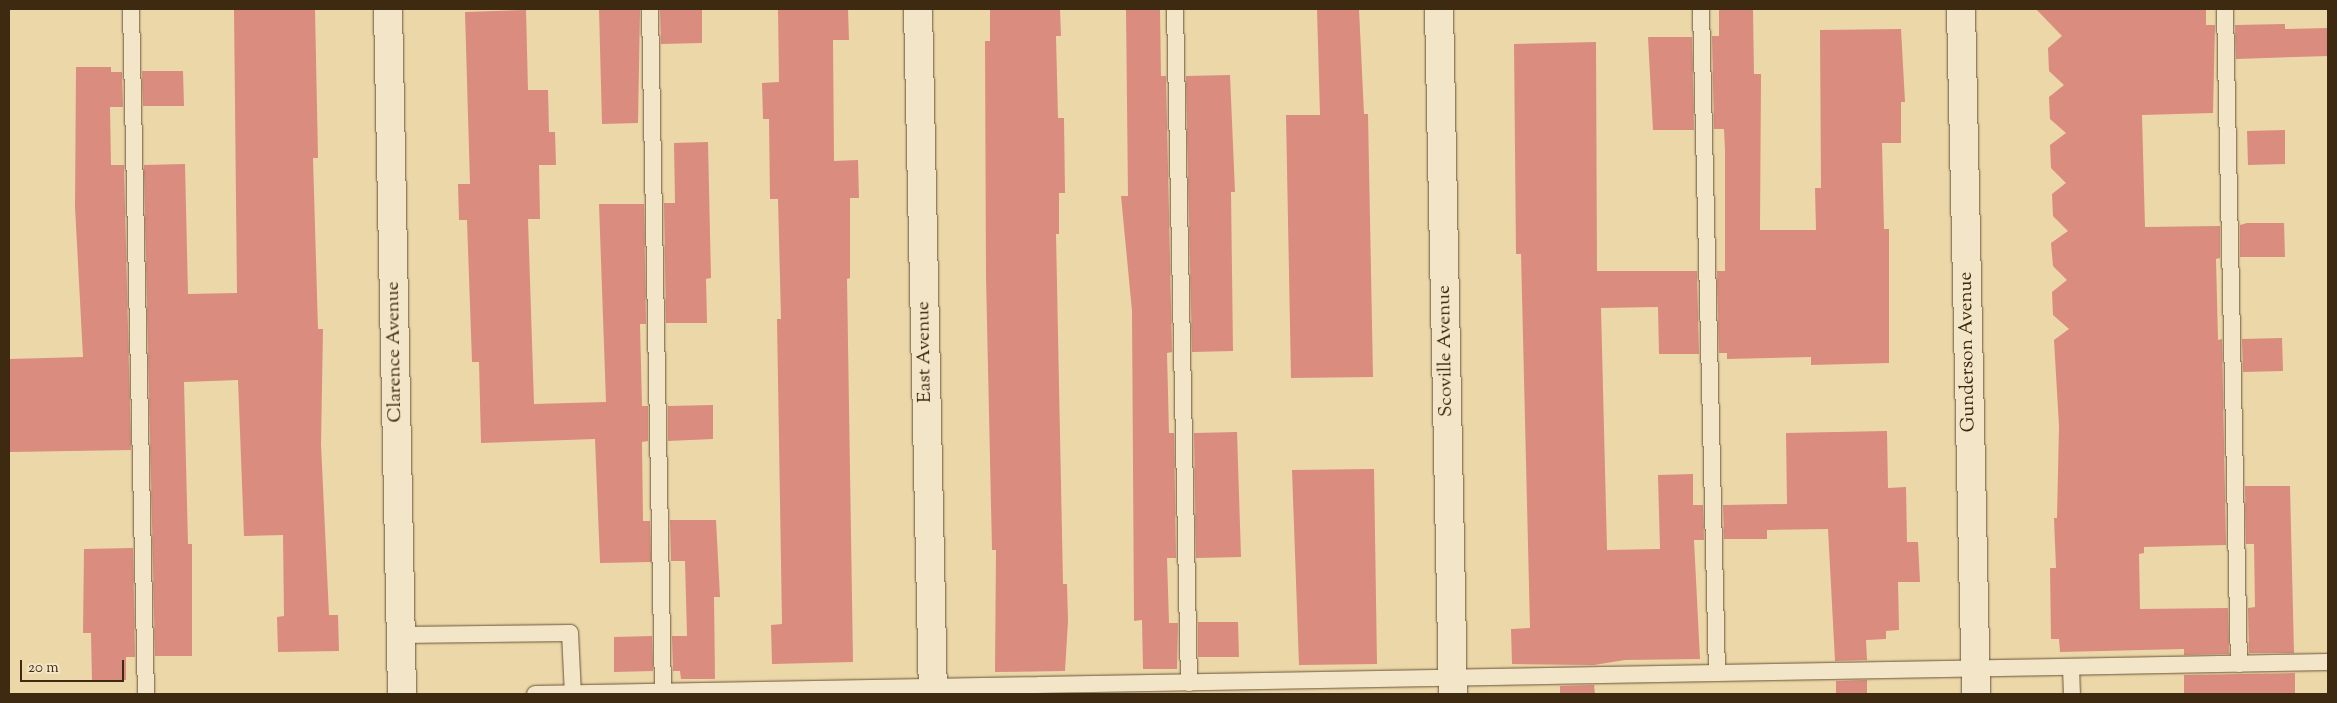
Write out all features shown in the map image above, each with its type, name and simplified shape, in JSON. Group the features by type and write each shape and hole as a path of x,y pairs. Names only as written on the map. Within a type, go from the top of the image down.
{"street":[{"name":"Clarence Avenue","path":"388,9 402,694"},
{"name":"East Avenue","path":"918,9 933,691"},
{"name":"Scoville Avenue","path":"1439,9 1453,686"},
{"name":"Gunderson Avenue","path":"1961,9 1976,682"}],"lane":[{"path":"131,9 146,694"},
{"path":"650,9 663,692"},
{"path":"1174,9 1189,683"},
{"path":"1701,9 1716,674"},
{"path":"2225,9 2239,664"},
{"path":"401,635 570,633 573,694"},
{"path":"535,694 933,691 1189,683 1453,686 1716,674 1976,682 2071,667 2328,662"},
{"path":"2071,667 2072,694"}],"building":[{"path":"234,9 315,9 318,158 313,158 318,329 323,329 321,444 329,615 338,615 339,651 278,652 277,617 284,616 283,535 244,536 238,380 184,382 188,544 192,544 192,656 155,656 144,165 185,164 188,294 237,293"},
{"path":"599,9 640,9 638,123 602,124"},
{"path":"660,9 702,9 702,43 661,44"},
{"path":"778,9 848,9 849,40 833,40 834,161 858,160 859,198 850,198 850,278 847,279 853,662 772,664 771,625 782,624 777,319 781,319 778,199 770,199 769,119 763,119 762,83 779,82"},
{"path":"990,9 1060,9 1061,36 1056,36 1058,118 1064,118 1065,193 1059,193 1059,234 1056,234 1063,584 1067,584 1068,621 1065,671 995,672 996,550 992,550 986,276 985,41 990,41"},
{"path":"1126,9 1160,9 1161,76 1166,76 1172,352 1167,353 1169,433 1174,433 1176,558 1167,558 1169,623 1178,623 1177,669 1143,669 1142,620 1134,621 1132,311 1121,196 1128,196"},
{"path":"1317,9 1359,9 1364,114 1368,114 1373,377 1291,378 1286,115 1320,115"},
{"path":"1719,9 1753,9 1754,74 1761,74 1760,230 1816,230 1815,188 1821,188 1820,30 1901,29 1905,102 1901,102 1901,143 1882,143 1884,229 1889,229 1889,363 1811,365 1811,357 1727,359 1727,353 1719,353 1717,271 1725,271 1725,150 1724,129 1714,129 1712,36 1719,36"},
{"path":"2036,9 2206,9 2206,25 2215,25 2213,113 2142,115 2145,227 2220,226 2220,258 2216,259 2218,340 2222,339 2226,545 2144,547 2144,553 2139,554 2140,609 2228,608 2229,654 2184,655 2184,649 2060,652 2059,639 2051,639 2050,568 2056,568 2054,518 2057,518 2059,426 2054,340 2069,329 2053,315 2052,292 2067,280 2053,266 2051,243 2068,231 2053,216 2052,194 2066,183 2051,168 2050,145 2066,133 2050,119 2049,97 2064,85 2049,71 2048,48 2062,36"},
{"path":"526,10 528,90 548,90 549,132 555,132 556,165 539,165 540,219 528,219 534,404 606,402 599,204 644,204 646,324 640,324 642,406 648,406 648,441 642,442 643,521 650,521 651,562 600,563 595,439 481,443 479,362 472,362 467,220 459,220 458,184 470,184 465,12"},
{"path":"2285,24 2285,29 2328,28 2328,56 2236,59 2235,25"},
{"path":"1648,37 1692,37 1694,130 1653,130"},
{"path":"1596,42 1597,271 1697,271 1699,354 1659,354 1658,307 1601,308 1607,550 1660,549 1658,475 1693,474 1693,505 1703,505 1704,540 1694,540 1700,659 1625,660 1594,665 1512,664 1511,629 1530,628 1521,254 1516,254 1514,44"},
{"path":"76,67 111,67 111,72 122,72 123,107 110,107 111,165 124,165 131,450 9,452 9,359 83,357 75,207"},
{"path":"142,71 183,71 184,106 143,106"},
{"path":"1230,75 1235,192 1231,192 1233,351 1192,352 1186,76"},
{"path":"2285,130 2285,164 2248,165 2247,131"},
{"path":"708,142 711,278 706,279 707,323 666,323 664,203 675,203 674,143"},
{"path":"2247,223 2284,223 2285,257 2240,257 2240,225"},
{"path":"2282,338 2283,371 2243,372 2242,339"},
{"path":"713,405 713,439 668,441 668,406"},
{"path":"1887,431 1888,488 1906,487 1907,542 1918,542 1920,582 1898,582 1899,630 1886,631 1886,639 1866,640 1867,660 1835,661 1828,529 1767,530 1767,539 1724,539 1723,505 1787,504 1786,433"},
{"path":"1237,432 1241,557 1196,558 1194,433"},
{"path":"1374,469 1377,664 1299,665 1292,470"},
{"path":"2245,486 2290,486 2294,653 2249,653 2248,608 2255,607 2254,544 2246,544"},
{"path":"670,520 716,520 720,597 714,597 715,679 681,679 680,671 673,671 672,636 687,636 685,561 671,561"},
{"path":"133,548 135,657 126,657 126,680 92,681 91,633 83,633 84,549"},
{"path":"1198,622 1238,622 1239,657 1198,657"},
{"path":"652,636 653,671 614,672 614,637"},
{"path":"2295,673 2295,694 2184,694 2184,675"},
{"path":"1867,680 1867,694 1836,694 1836,681"},
{"path":"1594,685 1595,694 1560,694 1560,686"}]}
